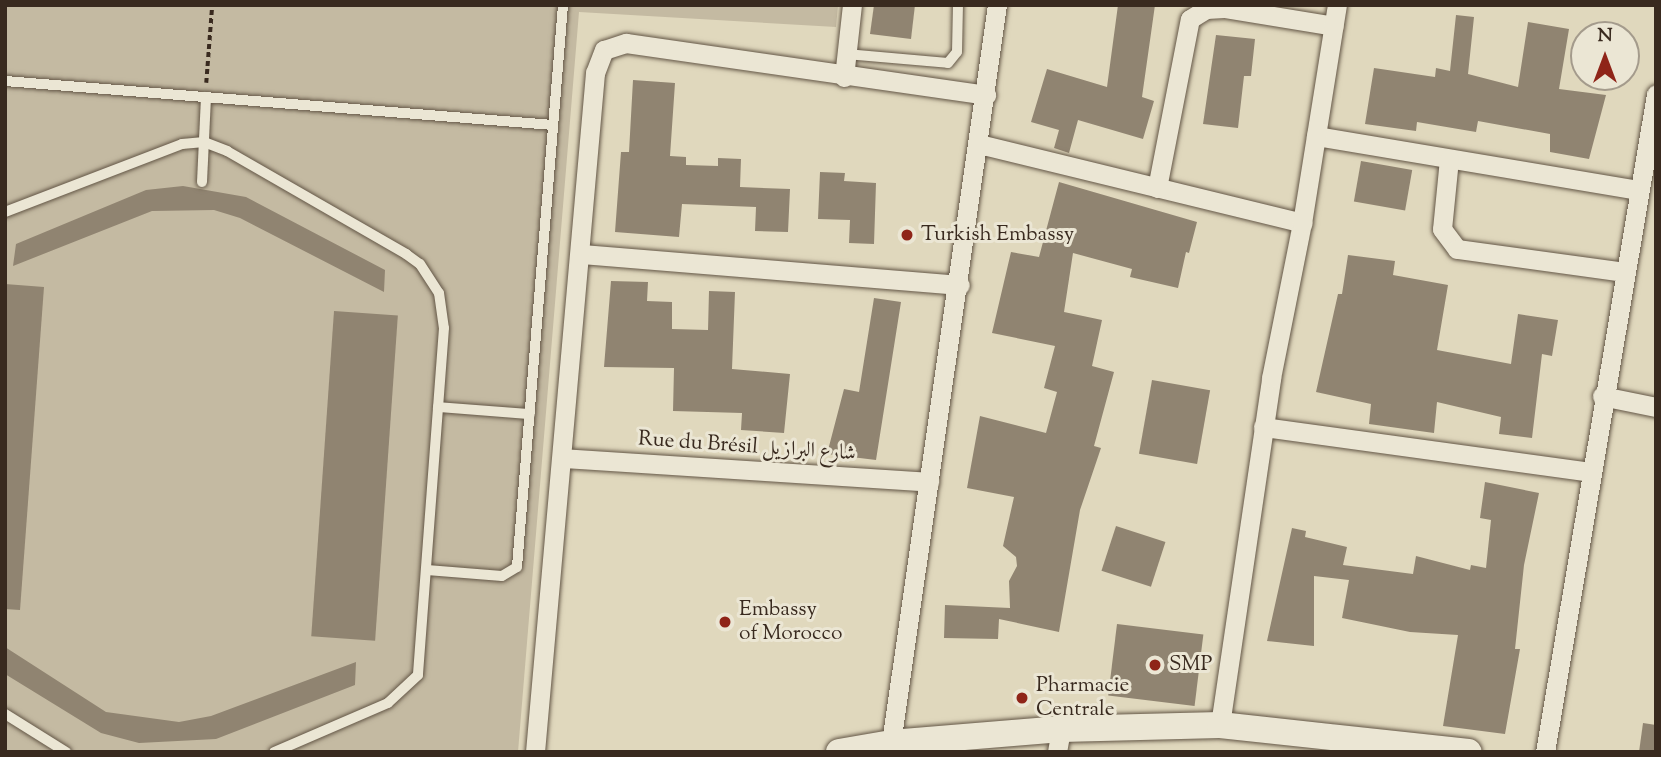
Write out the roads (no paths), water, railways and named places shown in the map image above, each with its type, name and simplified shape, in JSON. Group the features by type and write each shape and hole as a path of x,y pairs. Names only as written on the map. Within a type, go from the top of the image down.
{"street":[{"path":"844,76 852,5"},
{"path":"891,743 960,285 997,5"},
{"path":"1220,725 1263,427 1302,223 1337,5"},
{"path":"1157,188 1190,19 1206,9 1224,8 1334,26"},
{"path":"536,752 582,254 595,73 604,50 626,43 986,95"},
{"path":"1545,752 1602,396 1625,272 1644,200 1656,94"},
{"path":"1316,136 1449,159 1644,200"},
{"path":"979,144 1302,223"},
{"path":"1449,159 1442,229 1457,249 1625,272"},
{"path":"582,254 960,285"},
{"path":"1602,396 1656,407"},
{"path":"1263,427 1590,472"},
{"name":"Rue du Brésil شارع البرازيل","path":"562,458 929,482"},
{"path":"839,752 891,743 1059,740 1220,725 1338,744 1469,752"}],"lane":[{"path":"426,570 502,576 517,568 563,5"},
{"path":"846,54 947,63 957,52 958,5"},
{"path":"5,81 553,125"},
{"path":"202,182 206,97"},
{"path":"5,212 182,144 204,142 227,150 420,264 435,285 444,310 422,662 410,687 388,703 274,752"},
{"path":"438,407 530,414"},
{"path":"5,714 66,752"}],"place":[{"name":"Turkish Embassy","path":"907,235"},
{"name":"Embassy of Morocco","path":"725,622"},
{"name":"SMP","path":"1155,665"},
{"name":"Pharmacie Centrale","path":"1022,698"}]}
